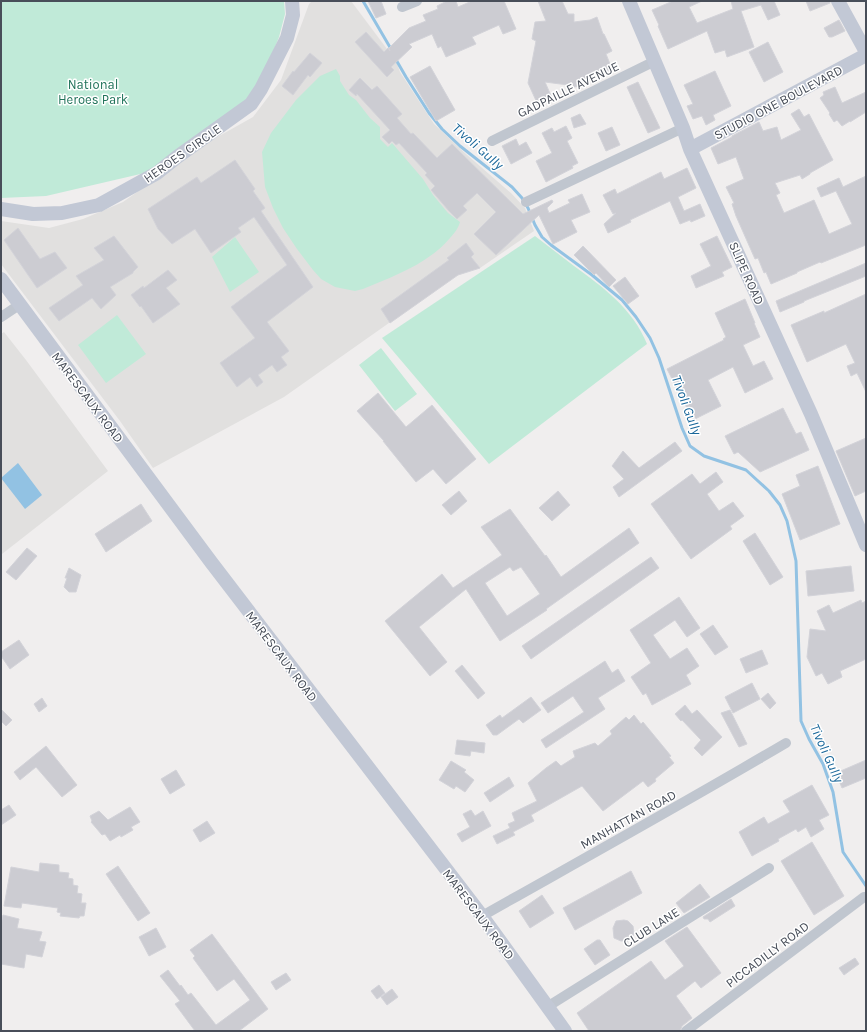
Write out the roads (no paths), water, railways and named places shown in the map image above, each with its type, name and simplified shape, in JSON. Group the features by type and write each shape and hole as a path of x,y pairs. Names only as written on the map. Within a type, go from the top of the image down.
{"main road":[{"name":"HEROES CIRCLE","path":"1,209 33,214 62,213 99,205 158,173 177,157 251,104 261,89 287,38 293,14 292,1"},
{"name":"SLIPE ROAD","path":"629,1 683,128 690,149 811,414 866,545"},
{"path":"838,1 866,52"},
{"name":"STUDIO ONE BOULEVARD","path":"690,149 866,55"},
{"name":"MARESCAUX ROAD","path":"1,280 270,640 482,916 565,1031"}],"street":[{"path":"402,7 417,1"},
{"name":"GADPAILLE AVENUE","path":"492,141 655,62"},
{"path":"526,202 683,128"},
{"path":"1,317 19,305"},
{"name":"MANHATTAN ROAD","path":"482,916 786,743"},
{"name":"CLUB LANE","path":"547,1007 769,868"},
{"name":"PICCADILLY ROAD","path":"686,1031 864,897"}],"water":[{"path":"18,463 42,495 25,509 1,478"}],"waterway":[{"name":"Tivoli Gully","path":"363,1 391,49"},
{"name":"Tivoli Gully","path":"395,58 429,113 442,129 460,146 512,187 522,198 542,237 622,300 636,317 650,338 659,358 682,428 690,446 704,456 746,470 769,491 780,505 787,521 796,561 801,721 823,764 833,792 843,852 866,886"}],"park label":[{"name":"National Heroes Park","path":"93,92"}]}
